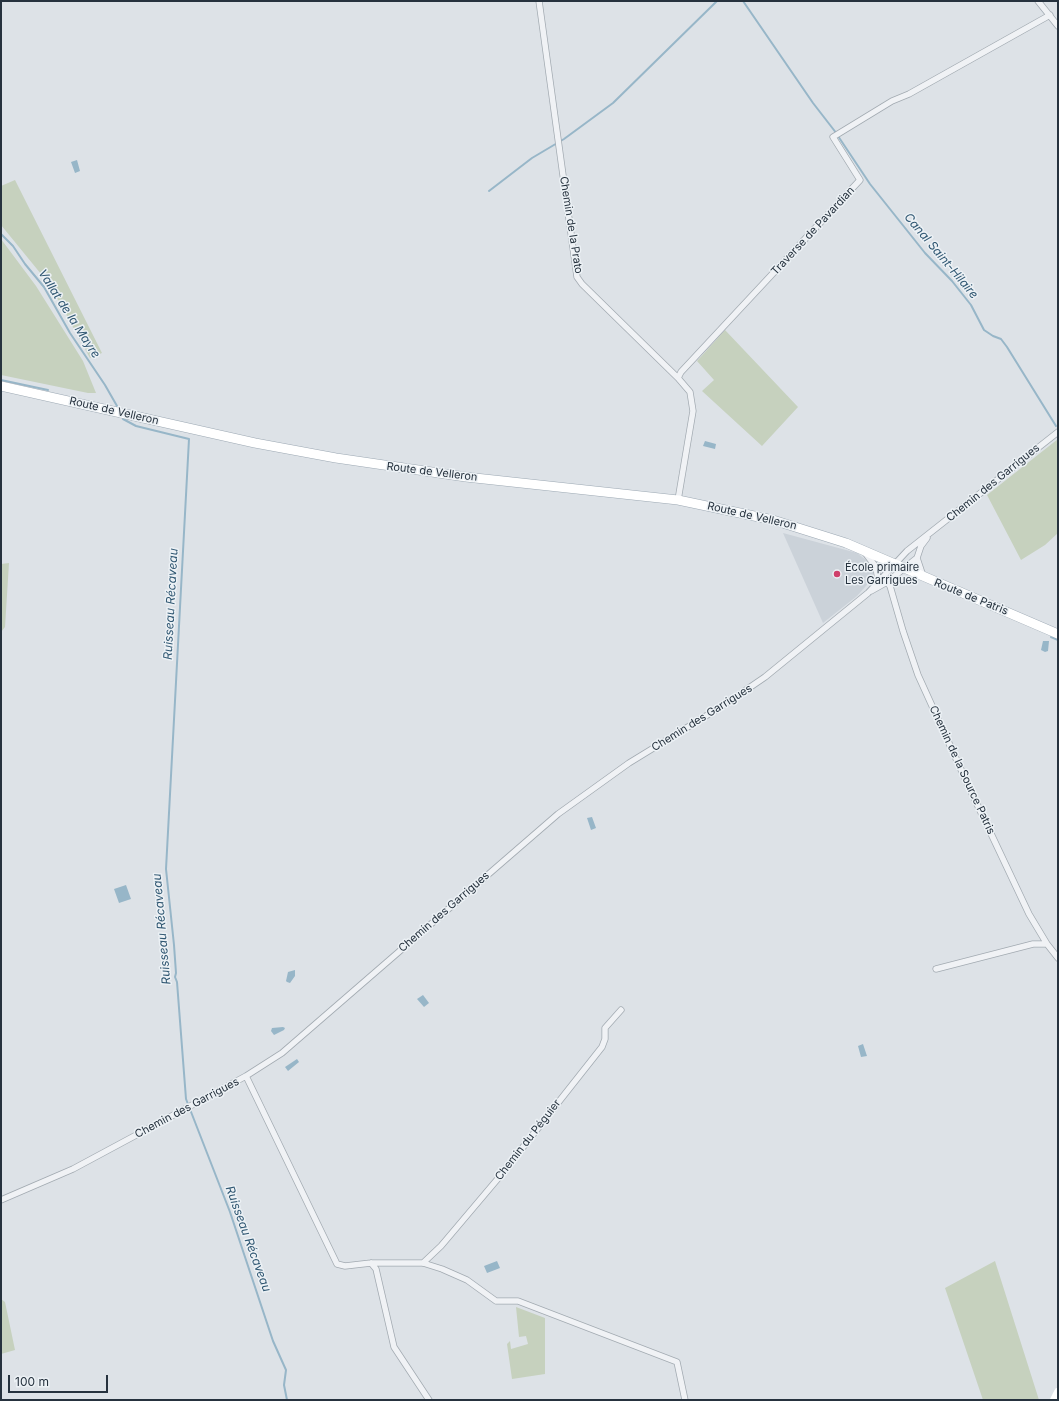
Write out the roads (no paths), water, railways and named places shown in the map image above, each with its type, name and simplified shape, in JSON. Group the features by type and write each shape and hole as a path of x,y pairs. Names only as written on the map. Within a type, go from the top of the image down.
{"main road":[{"name":"Route de Velleron","path":"1,386 255,442 336,458 466,477 678,500 735,511 797,526 863,550"},
{"name":"Route de Patris","path":"863,550 924,578 1058,634"}],"street":[{"name":"Chemin de la Prato","path":"539,1 577,277 582,284 678,378 690,392 693,411 678,500"},
{"path":"1038,1 1058,26"},
{"name":"Traverse de Pavardian","path":"678,378 681,372 860,180 834,137 892,101 909,94 1050,15"},
{"name":"Chemin des Garrigues","path":"868,593 879,579 907,551 928,536 1058,432"},
{"name":"Chemin des Garrigues","path":"1,1200 73,1169 246,1076 282,1053 558,814 629,763 727,703 765,677 868,593 888,582 918,558 921,546 928,536"},
{"path":"863,550 876,567 879,579 888,582"},
{"path":"918,558 924,578"},
{"name":"Chemin de la Source Patris","path":"888,582 918,675 1029,914 1047,944 1058,958"},
{"path":"936,969 1033,944 1047,944"},
{"name":"Chemin du Péguier","path":"423,1263 441,1246 501,1175 526,1141 602,1047 605,1039 605,1028 621,1010"},
{"path":"246,1076 333,1260 337,1264 345,1266 371,1263 423,1263 442,1269 467,1280 496,1301 518,1301 678,1362 685,1400"},
{"path":"371,1263 376,1269 394,1347 429,1400"},
{"path":"1054,1400 1058,1392"}],"water":[{"path":"77,160 80,171 75,173 71,162"},
{"path":"705,441 716,444 715,449 703,446"},
{"path":"1043,641 1049,641 1048,651 1045,652 1041,650"},
{"path":"592,817 596,828 591,830 587,818"},
{"path":"126,885 131,899 119,903 114,889"},
{"path":"295,970 295,976 290,983 287,982 288,972"},
{"path":"423,995 429,1003 424,1007 417,999"},
{"path":"272,1028 285,1028 284,1030 274,1035 271,1031"},
{"path":"863,1044 867,1056 861,1057 858,1046"},
{"path":"297,1059 299,1062 288,1071 285,1067"},
{"path":"497,1261 500,1268 487,1273 484,1266"}],"waterway":[{"path":"489,191 532,158 564,139 613,103 717,1"},
{"name":"Canal Saint-Hilaire","path":"743,1 813,103 837,134"},
{"name":"Canal Saint-Hilaire","path":"838,136 870,184 925,253 952,281 971,305 984,330 1001,339 1056,426"},
{"name":"Vallat de la Mayre","path":"1,234 13,246 25,264 44,287 70,333 105,385 117,406"},
{"path":"1,380 48,390"},
{"name":"Ruisseau Récaveau","path":"123,419 136,426 189,439 166,869 174,945 175,977 177,982 186,1099 230,1212 273,1341 286,1370 284,1385 287,1400"},
{"path":"1051,637 1058,640"}],"place":[{"name":"École primaire Les Garrigues","path":"837,574"}]}
